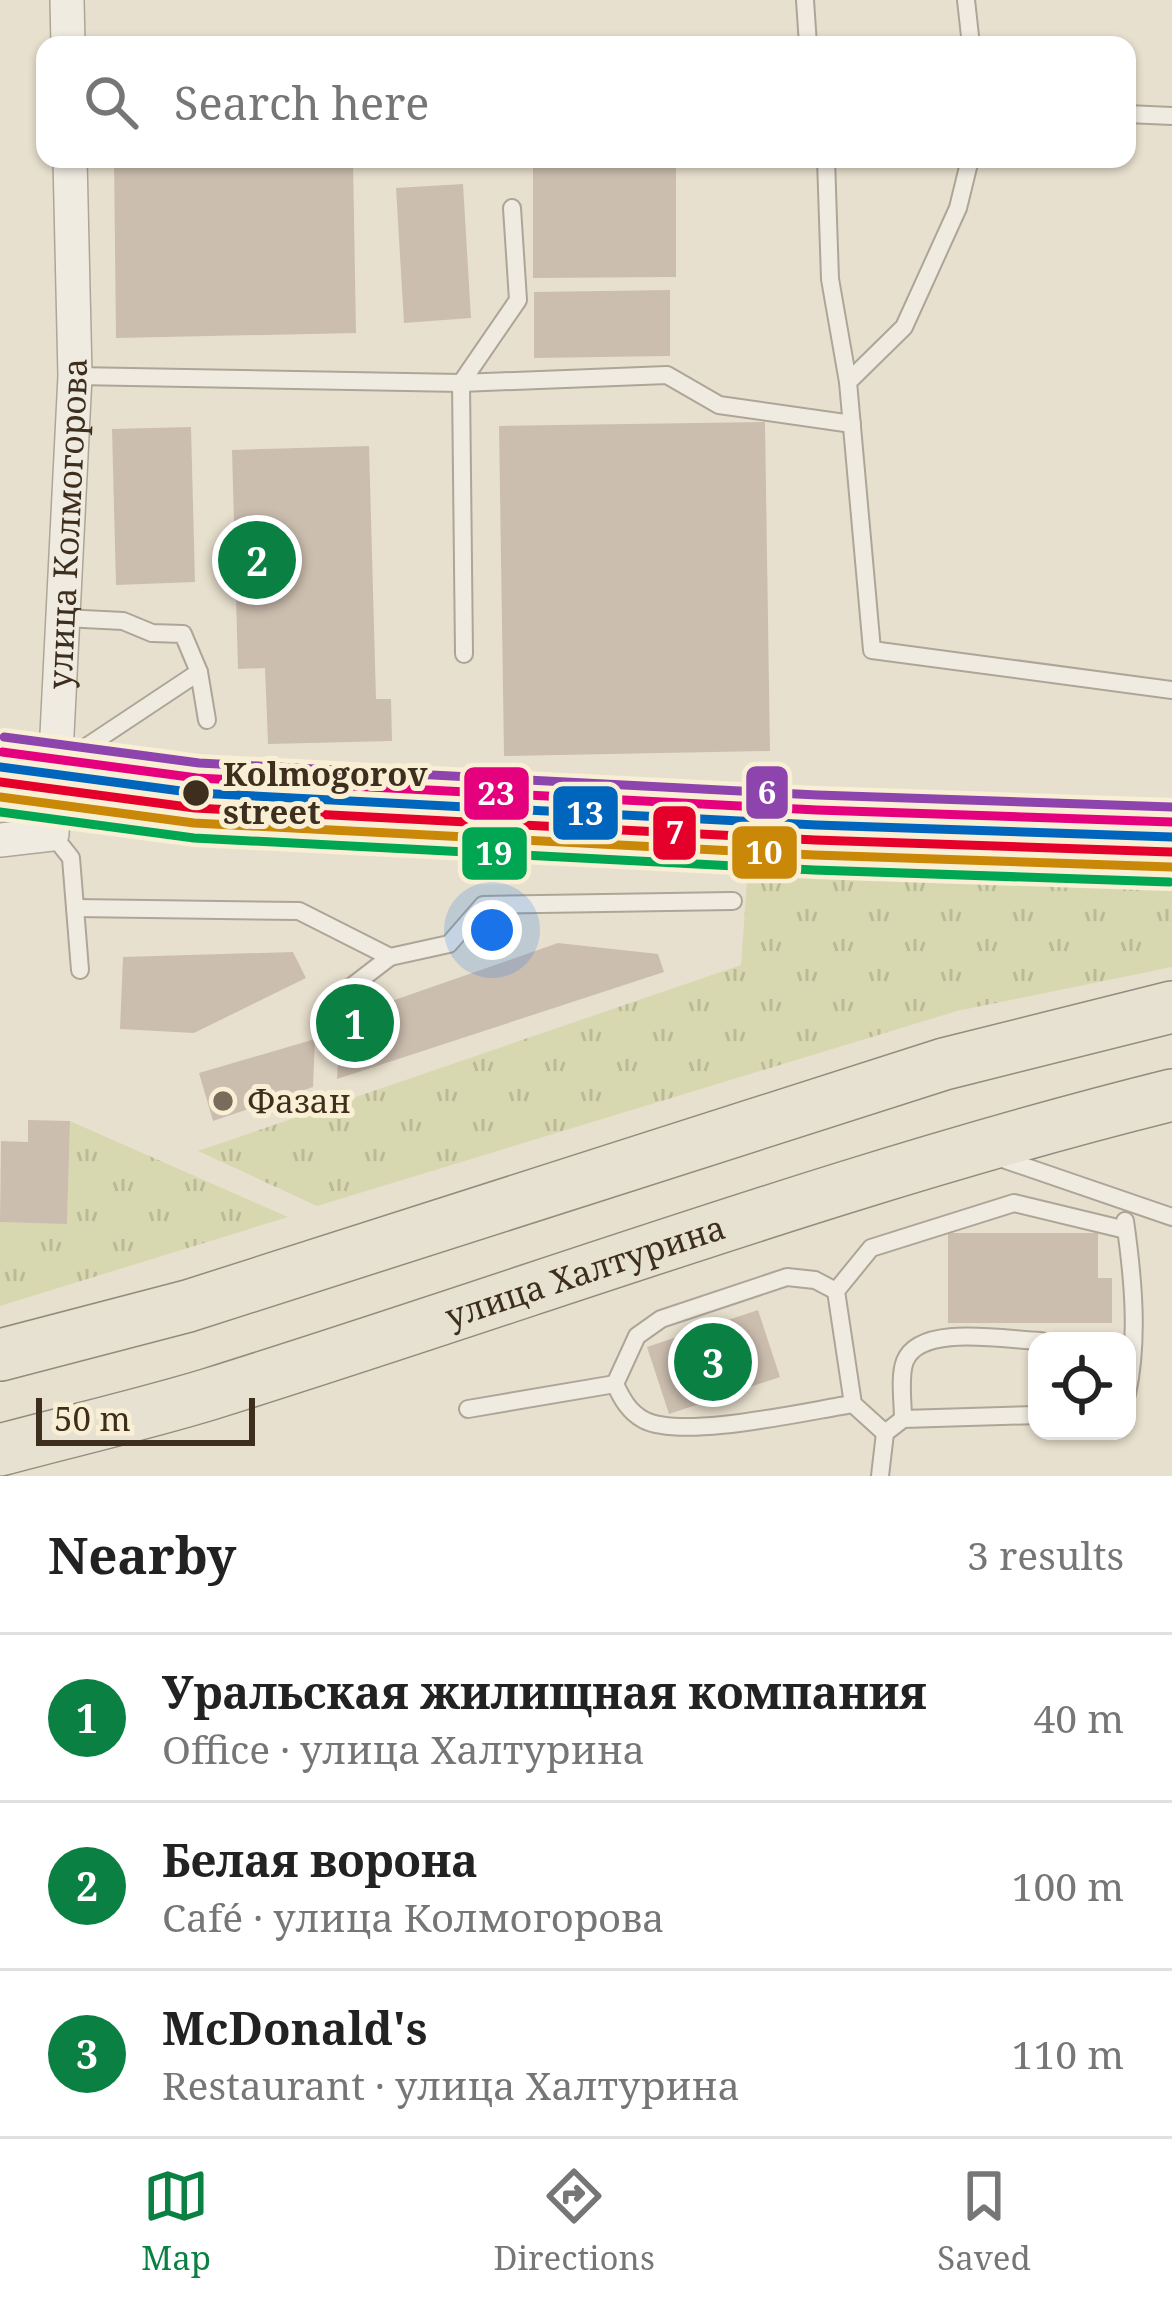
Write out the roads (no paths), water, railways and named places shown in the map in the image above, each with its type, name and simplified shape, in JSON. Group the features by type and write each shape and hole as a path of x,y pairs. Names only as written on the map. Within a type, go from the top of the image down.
{"main road":[{"path":"0,1355 188,1306 944,1064 1172,1007"},
{"name":"улица Халтурина","path":"0,1450 207,1395 615,1260 976,1149 1172,1095"}],"street":[{"path":"67,0 68,36"},
{"name":"улица Колмогорова","path":"52,834 75,376 70,168"},
{"path":"0,840 52,834"}],"lane":[{"path":"805,0 807,36"},
{"path":"966,0 970,36"},
{"path":"1136,114 1172,116"},
{"path":"826,168 830,279 848,382 872,650 1172,690"},
{"path":"848,382 904,327 958,208 968,168"},
{"path":"464,654 461,383 518,300 512,208"},
{"path":"75,376 461,383 667,375 719,405 852,424"},
{"path":"64,619 123,621 152,633 183,634 199,673 207,720"},
{"path":"55,768 199,673"},
{"path":"52,834 70,858 80,970"},
{"path":"334,1000 391,957 449,944 483,905 733,901"},
{"path":"75,908 299,911 391,957"},
{"path":"976,1149 1172,1217"},
{"path":"1122,1202 1132,1266 1129,1332"},
{"path":"885,1433 854,1404 836,1292 871,1248 1014,1203 1126,1231"},
{"path":"615,1384 637,1336 661,1319 787,1277 815,1280 836,1292"},
{"path":"903,1419 903,1364 914,1346 933,1337 1028,1341"},
{"path":"615,1384 626,1406 646,1421 682,1429 854,1404"},
{"path":"468,1409 615,1384"},
{"path":"880,1476 885,1433 903,1419 1028,1415"}],"place":[{"name":"Белая ворона","path":"257,560"},
{"name":"Kolmogorov street","path":"196,793"},
{"name":"Уральская жилищная компания","path":"355,1023"},
{"name":"Фазан","path":"223,1101"},
{"name":"McDonald's","path":"713,1362"}]}
